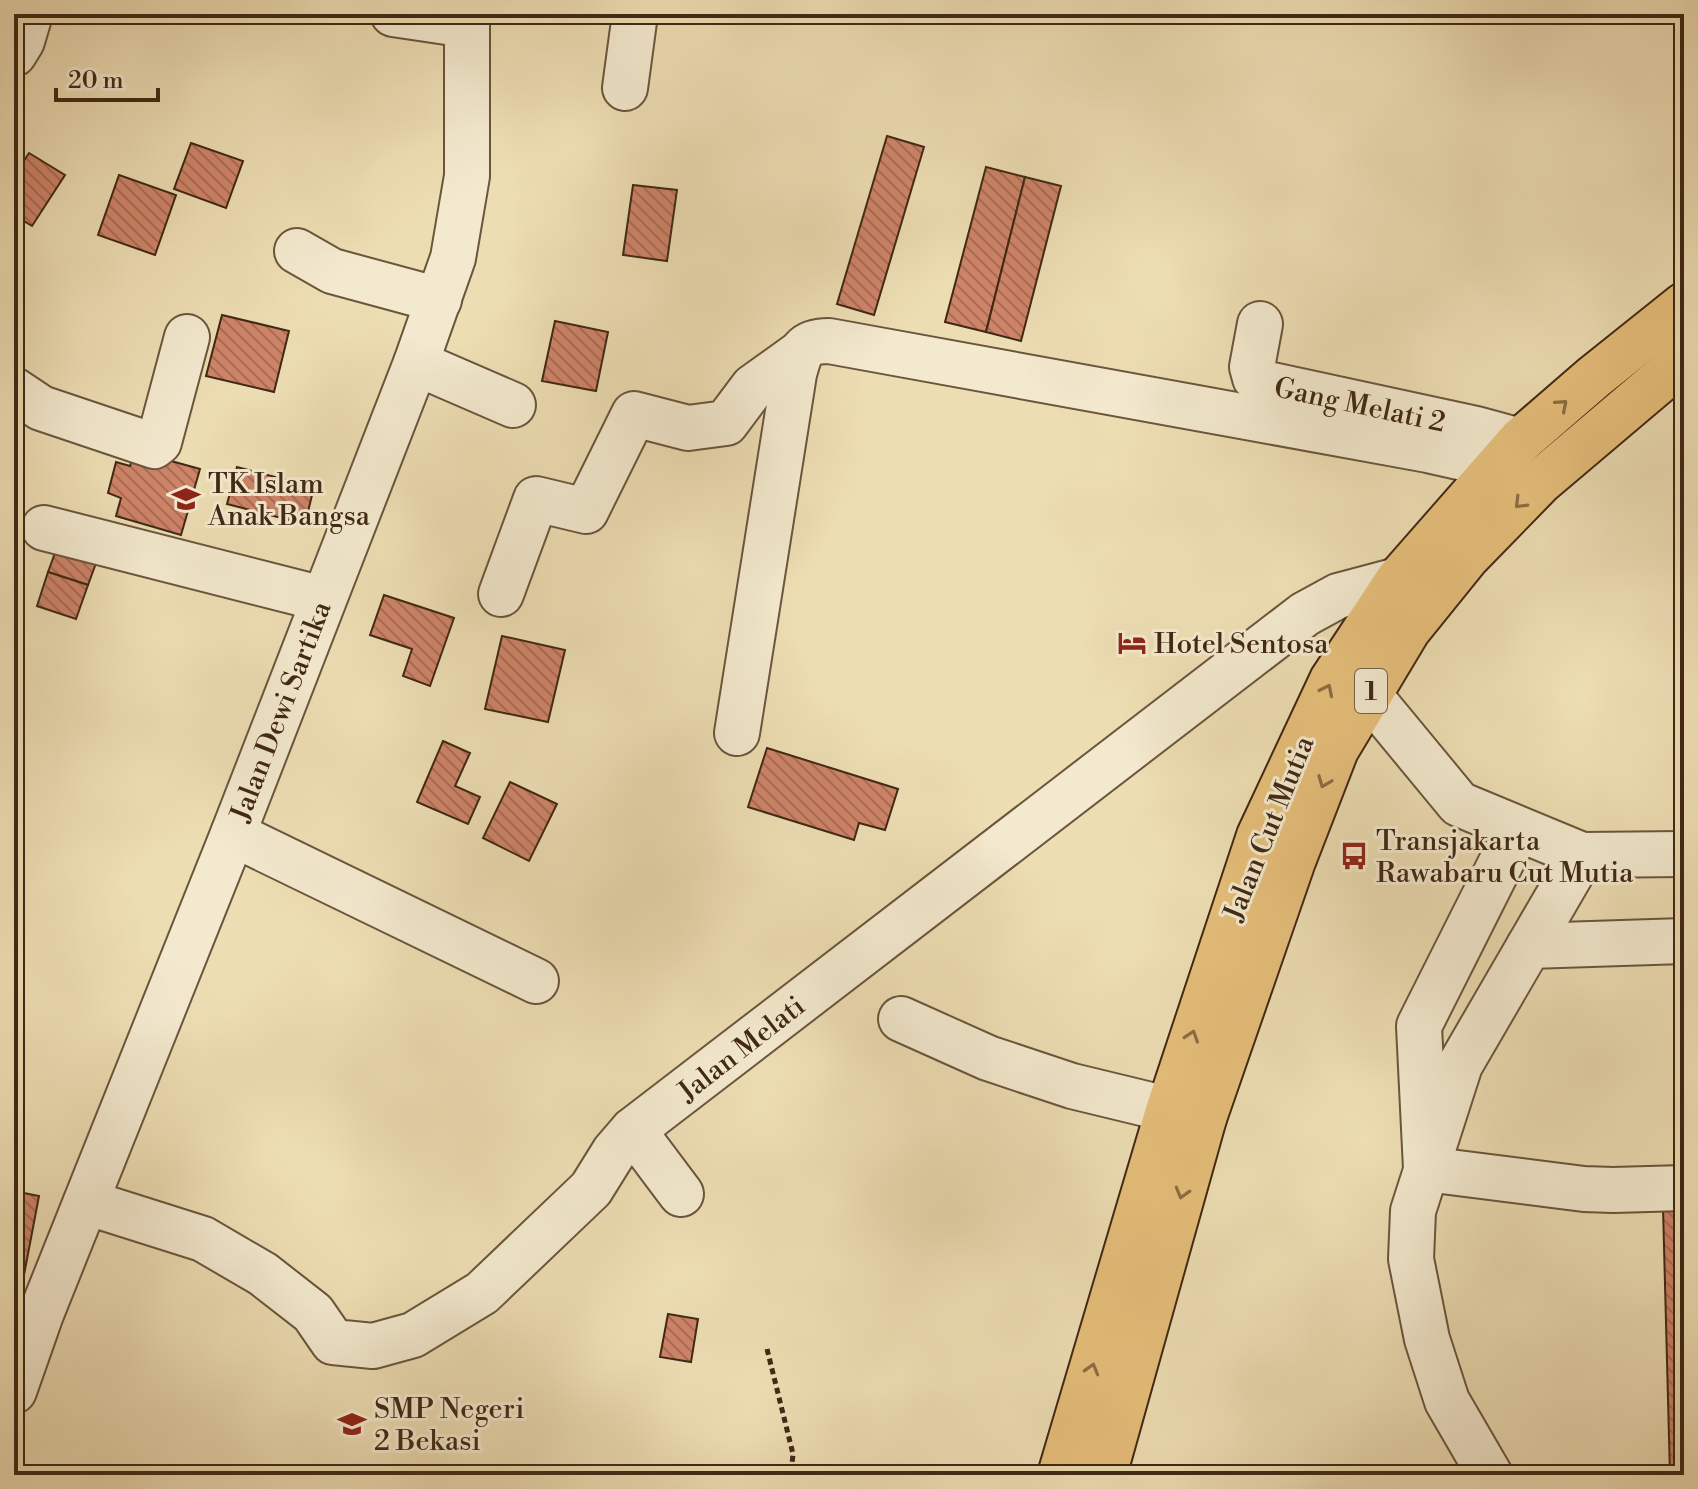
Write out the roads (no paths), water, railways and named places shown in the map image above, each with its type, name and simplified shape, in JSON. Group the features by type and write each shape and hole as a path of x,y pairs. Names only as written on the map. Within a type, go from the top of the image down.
{"highway":[{"name":"Jalan Cut Mutia","path":"1104,1475 1186,1114 1259,836 1332,680 1398,580 1510,454 1594,377 1684,305"},
{"name":"Jalan Cut Mutia","path":"1065,1460 1186,1114 1293,861 1336,750 1408,630 1467,557 1540,482 1684,360"},
{"path":"1030,1475 1065,1460"}],"street":[{"path":"14,54 22,41 30,14"},
{"path":"393,14 467,20"},
{"path":"625,88 635,14"},
{"name":"Jalan Dewi Sartika","path":"14,1391 41,1314 233,834 416,363 453,258 467,176 467,20"},
{"path":"297,251 332,271 439,300"},
{"name":"Gang Melati 2","path":"1260,324 1252,367 1255,378 1263,383 1476,429 1510,454"},
{"path":"14,390 41,408 154,446 159,442 187,337"},
{"path":"501,594 536,499 586,511 634,414 688,428 726,423 753,387 817,341 1428,450 1510,454"},
{"path":"737,733 799,354"},
{"path":"416,363 513,405"},
{"path":"44,528 323,599"},
{"name":"Jalan Melati","path":"86,1202 203,1239 263,1274 313,1313 333,1342 373,1346 413,1335 482,1293 591,1189 614,1152 633,1130 1305,614 1338,596 1398,580"},
{"path":"1369,695 1459,804 1582,855 1684,854"},
{"path":"1426,1169 1419,1026 1518,829"},
{"path":"233,834 536,981"},
{"path":"1490,1475 1447,1401 1427,1339 1411,1259 1413,1211 1460,1065 1582,855"},
{"path":"1529,946 1684,941"},
{"path":"901,1019 988,1058 1072,1086 1186,1114"},
{"path":"633,1130 681,1194"},
{"path":"1426,1169 1584,1189 1684,1188"}],"place":[{"name":"TK Islam Anak Bangsa","path":"186,499"},
{"name":"Hotel Sentosa","path":"1132,643"},
{"name":"Transjakarta Rawabaru Cut Mutia","path":"1354,856"},
{"name":"SMP Negeri 2 Bekasi","path":"352,1424"}]}
